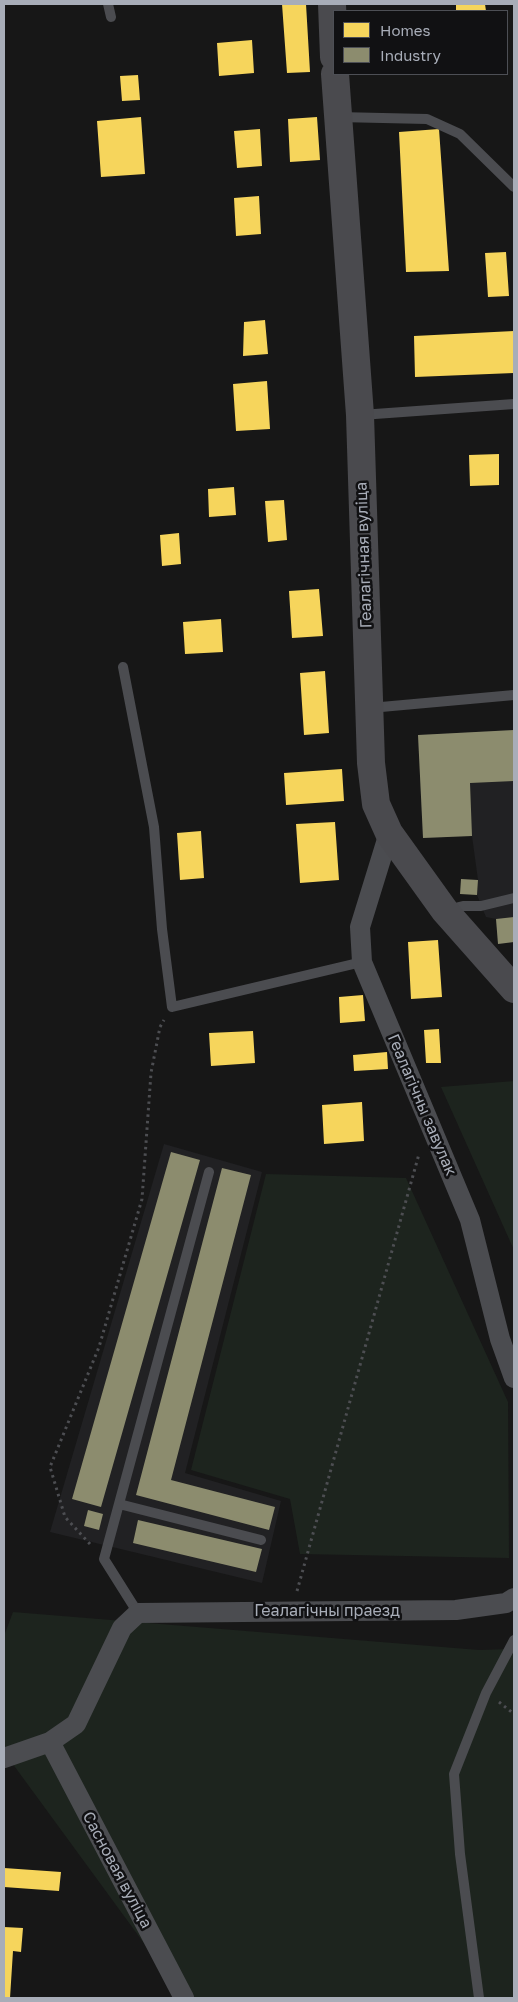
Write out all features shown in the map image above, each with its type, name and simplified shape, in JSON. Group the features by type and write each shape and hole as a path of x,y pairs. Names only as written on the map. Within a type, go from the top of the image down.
{"street":[{"path":"332,4 333,30"},
{"name":"Геалагічная вуліца","path":"335,75 360,415 371,764 376,804 388,833 444,910 514,989"},
{"name":"Геалагічны завулак","path":"388,833 360,927 362,962 470,1220 500,1339 514,1378"},
{"name":"Геалагічны праезд","path":"138,1613 456,1610 506,1603 514,1598"},
{"path":"4,1758 50,1742 76,1724 122,1628 138,1613"},
{"name":"Сасновая вуліца","path":"50,1742 184,1998"}],"lane":[{"path":"108,4 111,17"},
{"path":"337,117 427,119 460,134 514,187"},
{"path":"360,415 514,404"},
{"path":"123,667 154,827 162,929 172,1006 362,962"},
{"path":"369,708 514,695"},
{"path":"444,910 463,906 481,906 514,898"},
{"path":"138,1613 104,1559 209,1172"},
{"path":"119,1504 261,1540"},
{"path":"479,1998 460,1854 454,1774 486,1693 514,1640"}],"path":[{"path":"104,1559 65,1517 50,1467 99,1347 142,1199 151,1073 160,1026 172,1006"},
{"path":"292,1611 429,1119"}],"shaded area":[{"path":"514,730 514,942 498,944 496,919 486,917 477,895 478,880 472,836 423,838 418,735"},
{"path":"514,1081 514,1250 441,1087"},
{"path":"164,1144 262,1172 185,1473 281,1501 262,1583 50,1532"},
{"path":"266,1174 406,1178 508,1402 509,1558 300,1554 290,1499 191,1470"},
{"path":"13,1612 479,1650 514,1649 514,1998 184,1998 4,1752 4,1636"}],"building: Homes":[{"path":"282,4 306,4 310,72 287,73"},
{"path":"456,4 485,4 486,10 456,10"},
{"path":"252,40 254,73 219,76 217,43"},
{"path":"138,75 140,100 122,101 120,76"},
{"path":"141,117 145,174 101,177 97,121"},
{"path":"317,117 320,160 290,162 288,119"},
{"path":"260,129 262,166 237,168 234,131"},
{"path":"439,129 449,271 406,272 399,132"},
{"path":"259,196 261,234 236,236 234,198"},
{"path":"506,252 509,296 488,297 485,253"},
{"path":"265,320 268,354 243,356 244,322"},
{"path":"514,331 514,373 415,377 414,336"},
{"path":"267,381 270,429 236,431 233,384"},
{"path":"499,454 499,485 470,486 469,455"},
{"path":"234,487 236,515 209,517 208,489"},
{"path":"284,500 287,540 268,542 265,501"},
{"path":"179,533 181,564 162,566 160,535"},
{"path":"319,589 323,636 292,638 289,591"},
{"path":"221,619 223,652 185,654 183,622"},
{"path":"325,671 329,733 304,735 300,673"},
{"path":"342,769 344,801 286,805 284,773"},
{"path":"335,822 339,880 300,883 296,824"},
{"path":"201,831 204,878 180,880 177,833"},
{"path":"438,940 442,997 411,999 408,942"},
{"path":"363,995 365,1021 340,1023 339,997"},
{"path":"439,1029 441,1063 426,1063 424,1030"},
{"path":"253,1031 255,1063 211,1066 209,1033"},
{"path":"387,1052 388,1069 354,1071 353,1055"},
{"path":"362,1102 364,1141 324,1144 322,1105"},
{"path":"4,1868 61,1872 59,1891 4,1887"},
{"path":"4,1927 23,1928 21,1952 13,1951 10,1998 4,1998"}],"building: Industry":[{"path":"514,730 514,781 470,783 472,836 423,838 418,735"},
{"path":"461,879 478,880 477,895 460,894"},
{"path":"514,917 514,942 498,944 496,919"},
{"path":"171,1152 200,1160 101,1507 72,1499"},
{"path":"222,1168 251,1175 171,1480 275,1507 269,1530 136,1495"},
{"path":"88,1510 103,1514 99,1530 84,1526"},
{"path":"138,1520 262,1549 256,1572 133,1543"}]}
